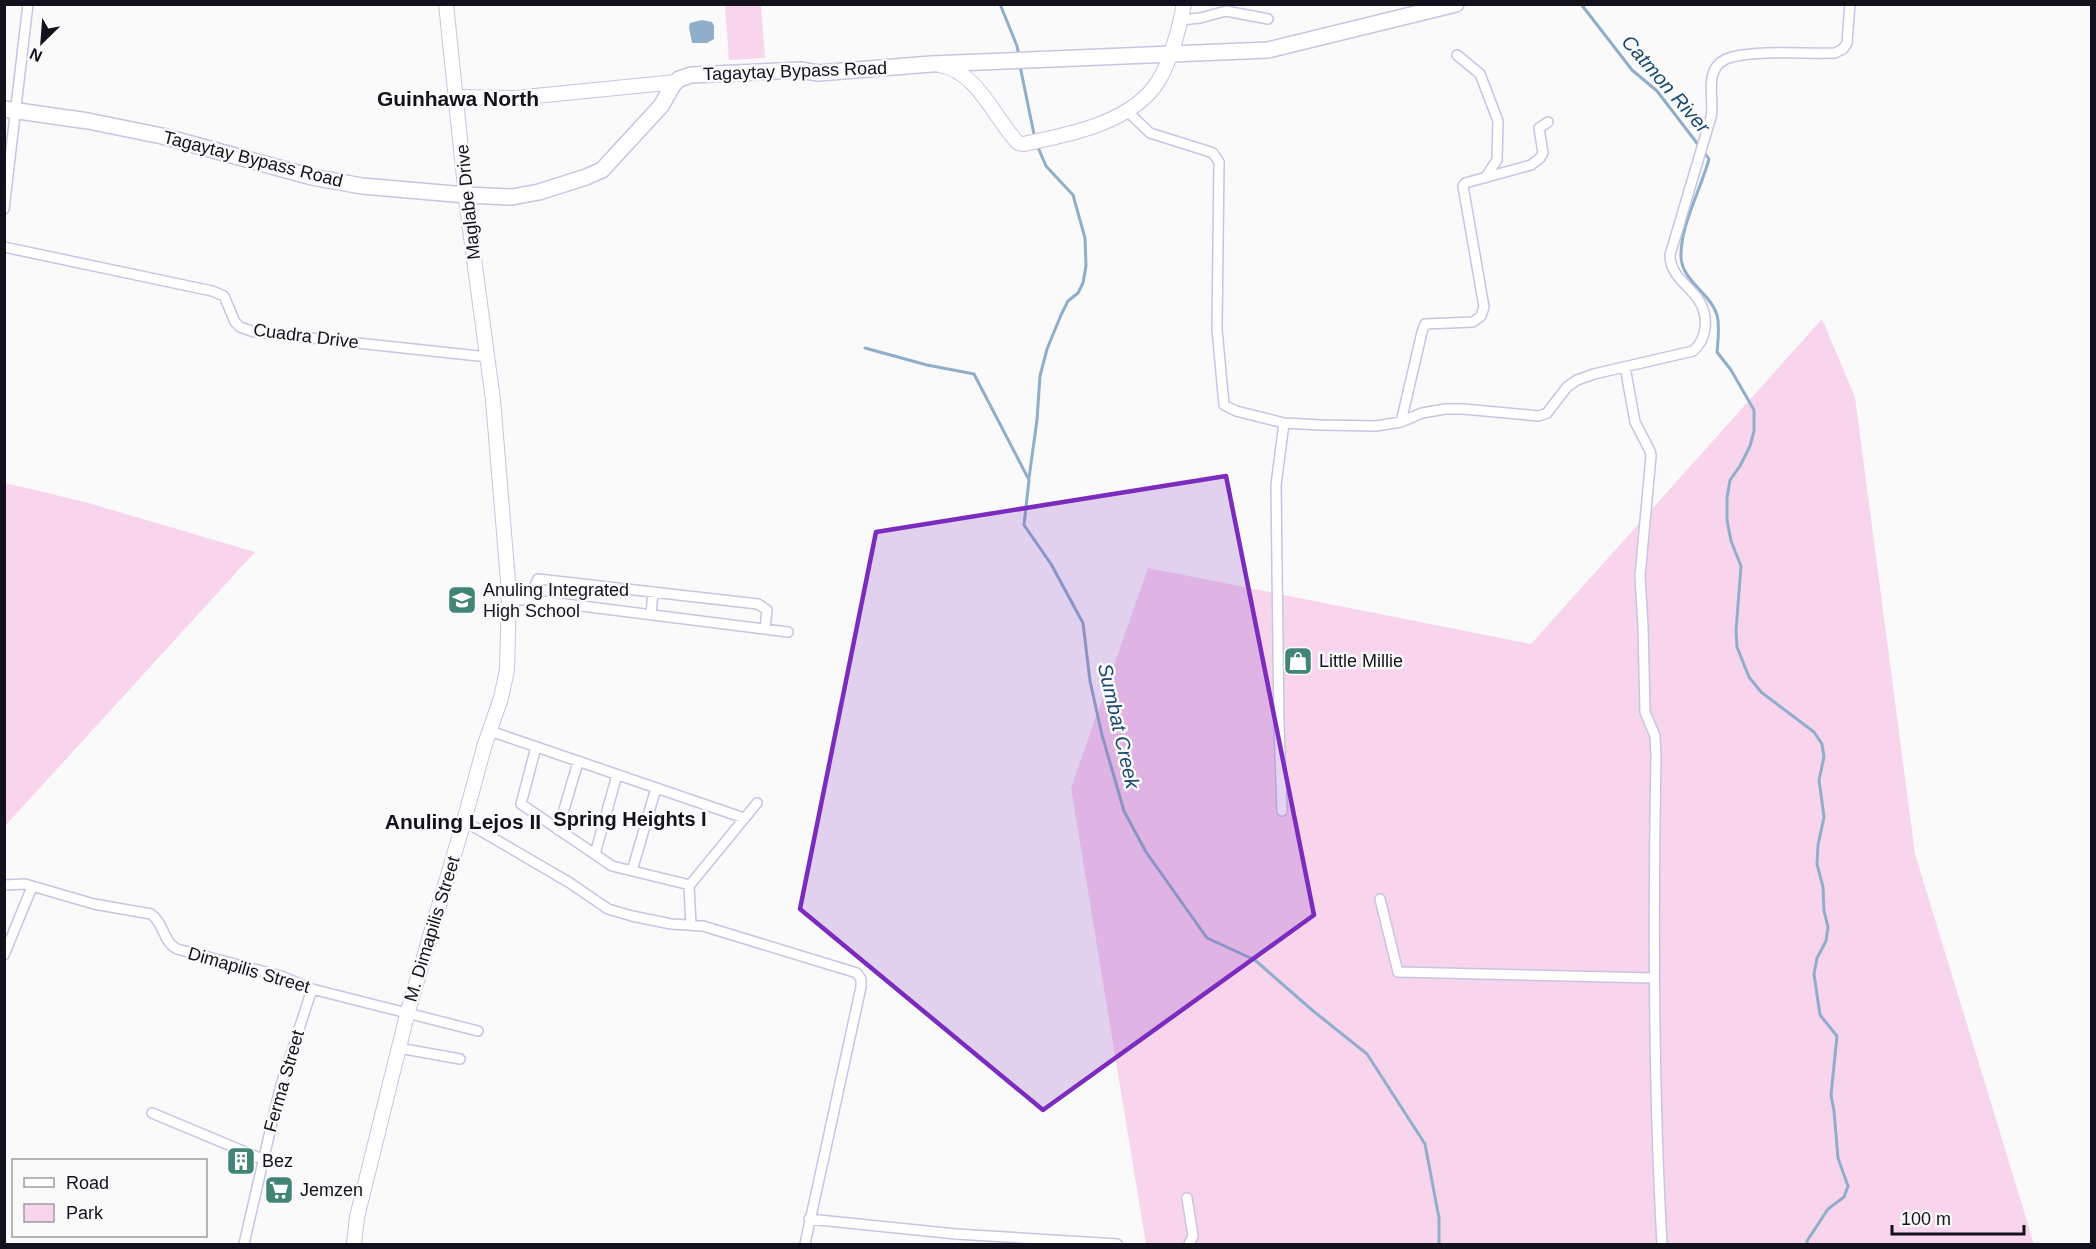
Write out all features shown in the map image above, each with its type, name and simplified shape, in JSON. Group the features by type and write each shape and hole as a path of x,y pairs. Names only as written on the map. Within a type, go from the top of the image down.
{"main road":[{"name":"Maglabe Drive","path":"446,4 466,195 493,400"},
{"path":"931,64 945,66 960,73 982,95 1016,142 1020,144 1036,141 1100,124 1126,110 1155,86 1170,52 1184,4"},
{"name":"Tagaytay Bypass Road","path":"10,109 88,121 162,136 312,177 362,186 466,195 525,196 602,170 661,106 667,93 676,82 691,75 800,70 819,73 931,64 1276,49 1456,4"},
{"path":"457,97 515,98 676,82"},
{"name":"M. Dimapilis Street","path":"354,1245 357,1218 408,1011 489,731 501,698 507,670 509,600 493,400"}],"street":[{"path":"4,209 10,109 28,4"},
{"path":"1126,110 1150,133 1197,147 1216,157 1219,162 1217,329 1224,405 1236,411 1284,423 1376,426 1401,422 1422,413 1445,409 1539,416 1551,409 1572,383 1594,374 1693,351 1704,337 1706,324 1703,310 1698,299 1676,275 1670,263 1670,255 1705,140 1713,106 1712,77 1718,64 1731,58 1755,55 1835,53 1844,49 1847,43 1850,4"},
{"path":"1181,20 1226,11 1268,19"},
{"path":"1457,55 1480,74 1498,121 1497,160 1485,178"},
{"path":"1401,422 1425,324 1473,322 1481,316 1484,306 1463,189 1466,183 1531,165 1540,159 1543,153 1539,128 1548,122"},
{"name":"Cuadra Drive","path":"4,247 212,291 224,296 235,322 240,327 254,332 488,357"},
{"path":"1625,367 1635,422 1651,456 1640,576 1645,712 1655,736 1656,756 1653,978 1662,1245"},
{"path":"1282,811 1276,485 1284,423"},
{"path":"534,600 534,587 538,579 758,604 766,610 765,629"},
{"path":"651,615 653,592"},
{"path":"509,600 534,600 788,632"},
{"path":"489,731 744,818"},
{"path":"536,747 521,804 612,866 690,885"},
{"path":"558,830 578,762"},
{"path":"595,854 616,775"},
{"path":"632,871 656,788"},
{"path":"691,925 690,885 757,803"},
{"path":"464,821 570,883 608,909 671,924 703,926 735,934 857,973 861,980 854,1021 805,1245"},
{"name":"Dimapilis Street","path":"4,885 25,884 94,904 151,914 157,918 170,945 177,949 281,976 312,989 408,1011 478,1031"},
{"path":"4,955 32,886"},
{"path":"1380,899 1398,972 1653,978"},
{"name":"Ferma Street","path":"244,1245 280,1088 312,989"},
{"path":"399,1048 460,1059"},
{"path":"152,1113 262,1159"},
{"path":"1186,1198 1193,1236 1189,1245"},
{"path":"809,1220 956,1234 1117,1245"}],"highlighted area":[{"path":"1226,476 1314,915 1043,1110 800,909 876,532"}],"green space":[{"path":"725,5 761,5 765,58 729,60"},
{"path":"1822,319 1855,397 1915,854 2034,1244 1146,1244 1071,788 1148,568 1531,644"},
{"path":"5,483 85,502 255,552 5,826"}],"water":[{"path":"702,20 712,22 714,39 707,43 692,43 690,23"}],"waterway":[{"path":"1000,4 1019,56"},
{"name":"Catmon River","path":"1581,4 1632,70 1657,91 1700,147"},
{"path":"1020,66 1035,139"},
{"path":"1029,478 1040,376 1047,349 1068,301 1078,293 1083,283 1086,266 1085,238 1073,195 1046,166 1037,145"},
{"name":"Catmon River","path":"1704,152 1709,159 1684,233 1681,257 1686,273 1714,307 1718,324 1717,352 1731,370 1754,410 1754,431 1750,446 1730,480 1727,498 1727,520 1731,541 1741,566 1737,647 1749,677 1761,692 1814,732 1822,744 1824,757 1819,780 1824,817 1818,845 1817,864 1823,887 1824,911 1828,927 1826,941 1817,958 1814,974 1820,1015 1837,1036 1831,1095 1838,1158 1848,1186 1844,1197 1828,1209 1807,1244"},
{"name":"Sumbat Creek","path":"865,348 927,365 974,374 1029,480 1024,525 1051,564 1083,623 1090,681 1102,735 1124,811 1146,852 1207,938 1255,960 1367,1054 1425,1144 1439,1218 1439,1244"}],"place":[{"name":"Anuling Integrated High School","path":"462,600"},
{"name":"Little Millie","path":"1298,661"},
{"name":"Bez","path":"241,1161"},
{"name":"Jemzen","path":"279,1190"}],"district":[{"name":"Guinhawa North","path":"458,99"},
{"name":"Spring Heights I","path":"630,819"},
{"name":"Anuling Lejos II","path":"463,822"}]}
